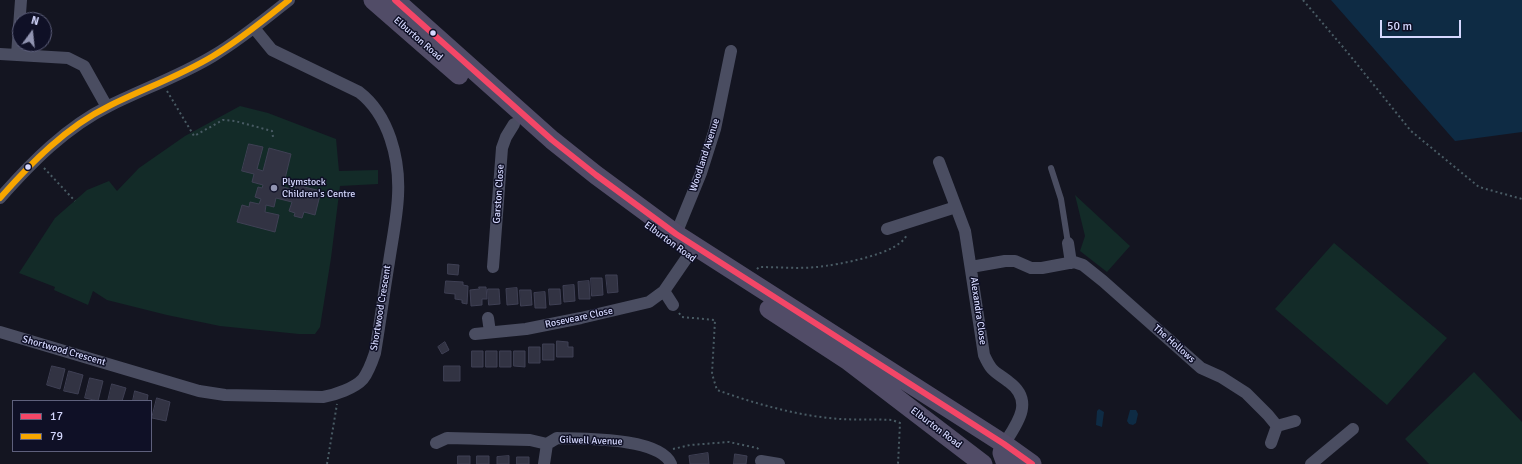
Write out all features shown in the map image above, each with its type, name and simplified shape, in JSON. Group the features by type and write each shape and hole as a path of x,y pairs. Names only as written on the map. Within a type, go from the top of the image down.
{"main road":[{"name":"Elburton Road","path":"373,0 514,124 589,184 688,256 847,360 980,461"},
{"name":"Elburton Road","path":"395,0 552,140 596,175 676,234 1004,444 1032,464"},
{"path":"950,410 961,420 985,436 987,441 980,461"},
{"path":"1004,444 1002,453 1006,464"}],"street":[{"path":"17,55 21,0"},
{"path":"0,198 19,176 36,160 76,127 107,107 212,56 254,28 288,0"},
{"name":"Shortwood Crescent","path":"0,332 199,391 224,395 323,397 335,395 362,380 370,368 375,353 398,196 396,161 387,126 370,100 359,92 272,50 254,28"},
{"name":"Woodland Avenue","path":"676,234 701,173 715,129 731,51"},
{"path":"0,54 68,58 84,66 107,107"},
{"name":"Garston Close","path":"493,266 502,148 506,137 514,124"},
{"name":"Alexandra Close","path":"939,162 965,231 984,355 988,365 996,374 1009,381 1018,389 1023,405 1022,414 1004,444"},
{"path":"887,229 956,207"},
{"path":"1068,243 1071,263"},
{"name":"Roseveare Close","path":"476,334 526,329 649,302 664,291 688,256"},
{"name":"The Hollows","path":"971,267 1010,261 1015,261 1031,268 1042,268 1074,262 1083,265 1092,271 1201,368 1221,377 1246,393 1277,426"},
{"path":"664,291 673,305"},
{"path":"488,318 490,332"},
{"path":"1271,443 1277,426 1295,421"},
{"path":"1311,464 1354,428"},
{"name":"Gilwell Avenue","path":"436,443 447,438 530,440 547,444 557,438 629,442 662,454 671,464"},
{"path":"544,464 547,444"},
{"path":"762,460 779,464"}],"lane":[{"path":"1051,168 1061,199 1068,243"}],"path":[{"path":"1303,0 1412,131 1479,187 1522,199"},
{"path":"161,82 194,136 223,120 235,120 272,131 273,137"},
{"path":"36,160 75,200"},
{"path":"746,279 759,267 816,267 858,260 889,250 906,238 911,222"},
{"path":"673,305 682,317 715,320 712,374 717,390 743,400 798,413 839,419 892,420 900,423 898,464"},
{"path":"327,464 339,393"},
{"path":"662,454 675,448 690,445 729,442 758,448 762,460"}],"green space":[{"path":"240,106 268,113 336,139 339,171 378,170 378,184 340,186 331,258 320,327 315,334 299,334 220,326 107,300 93,291 88,305 54,290 55,287 19,273 55,218 87,190 109,181 117,191 139,168 185,136"},
{"path":"1075,195 1130,246 1107,272 1080,251 1085,236"},
{"path":"1334,243 1447,338 1387,405 1275,309"},
{"path":"1474,372 1522,422 1522,464 1429,464 1405,439"}],"water":[{"path":"1331,0 1522,0 1522,132 1455,141"},
{"path":"1099,409 1104,412 1102,427 1096,425 1097,411"},
{"path":"1130,410 1136,410 1138,414 1136,423 1133,425 1129,424 1127,421"}],"building":[{"name":"Plymstock Children's Centre","path":"249,144 263,147 257,169 263,171 269,148 291,154 283,187 295,190 296,185 321,191 315,215 304,212 302,218 294,216 295,213 289,211 292,202 276,198 274,207 266,205 265,212 279,215 275,232 237,222 242,205 249,207 250,202 259,204 261,199 255,197 258,187 262,188 263,185 252,182 254,174 242,171"},
{"path":"448,264 459,265 458,275 448,274"},
{"path":"606,275 617,275 618,292 608,293"},
{"path":"591,278 602,278 603,295 592,296"},
{"path":"446,281 463,282 463,285 468,286 467,304 462,303 462,300 455,299 455,294 445,293"},
{"path":"589,281 590,299 579,299 578,282"},
{"path":"574,285 575,301 564,302 563,286"},
{"path":"479,287 486,287 487,299 482,299 482,305 471,306 470,290 479,289"},
{"path":"517,288 518,304 507,305 506,289"},
{"path":"488,289 499,289 500,304 489,305"},
{"path":"549,289 560,289 561,304 550,305"},
{"path":"520,290 531,290 532,305 521,306"},
{"path":"545,292 546,308 535,308 534,293"},
{"path":"557,341 568,342 568,347 573,347 573,357 557,357"},
{"path":"445,342 449,350 442,354 438,347"},
{"path":"543,344 554,344 554,360 543,360"},
{"path":"529,347 540,347 540,363 529,363"},
{"path":"472,351 483,351 483,367 472,367"},
{"path":"486,351 497,351 497,367 486,367"},
{"path":"500,351 511,351 511,367 500,367"},
{"path":"514,351 525,351 525,367 514,366"},
{"path":"52,366 65,369 60,389 47,385"},
{"path":"444,366 460,366 460,381 444,381"},
{"path":"69,371 83,375 78,394 64,391"},
{"path":"90,378 103,381 98,400 85,398"},
{"path":"112,384 126,388 122,400 108,400"},
{"path":"135,391 148,395 147,400 133,400"},
{"path":"157,398 170,402 166,421 152,418"},
{"path":"708,453 709,464 690,464 689,456"},
{"path":"735,454 747,456 746,464 734,464"},
{"path":"458,456 470,456 470,464 458,464"},
{"path":"477,456 489,456 489,464 477,464"},
{"path":"509,456 509,464 497,464 497,457"},
{"path":"517,457 529,457 529,464 517,464"}],"transit line":[{"name":"79","path":"0,198 37,159 78,124 109,106 188,70 213,56 242,37 289,0"},
{"name":"17","path":"395,0 552,140 596,175 676,234 1004,444 1032,464"}],"place":[{"name":"Plymstock Children's Centre","path":"274,188"}]}
